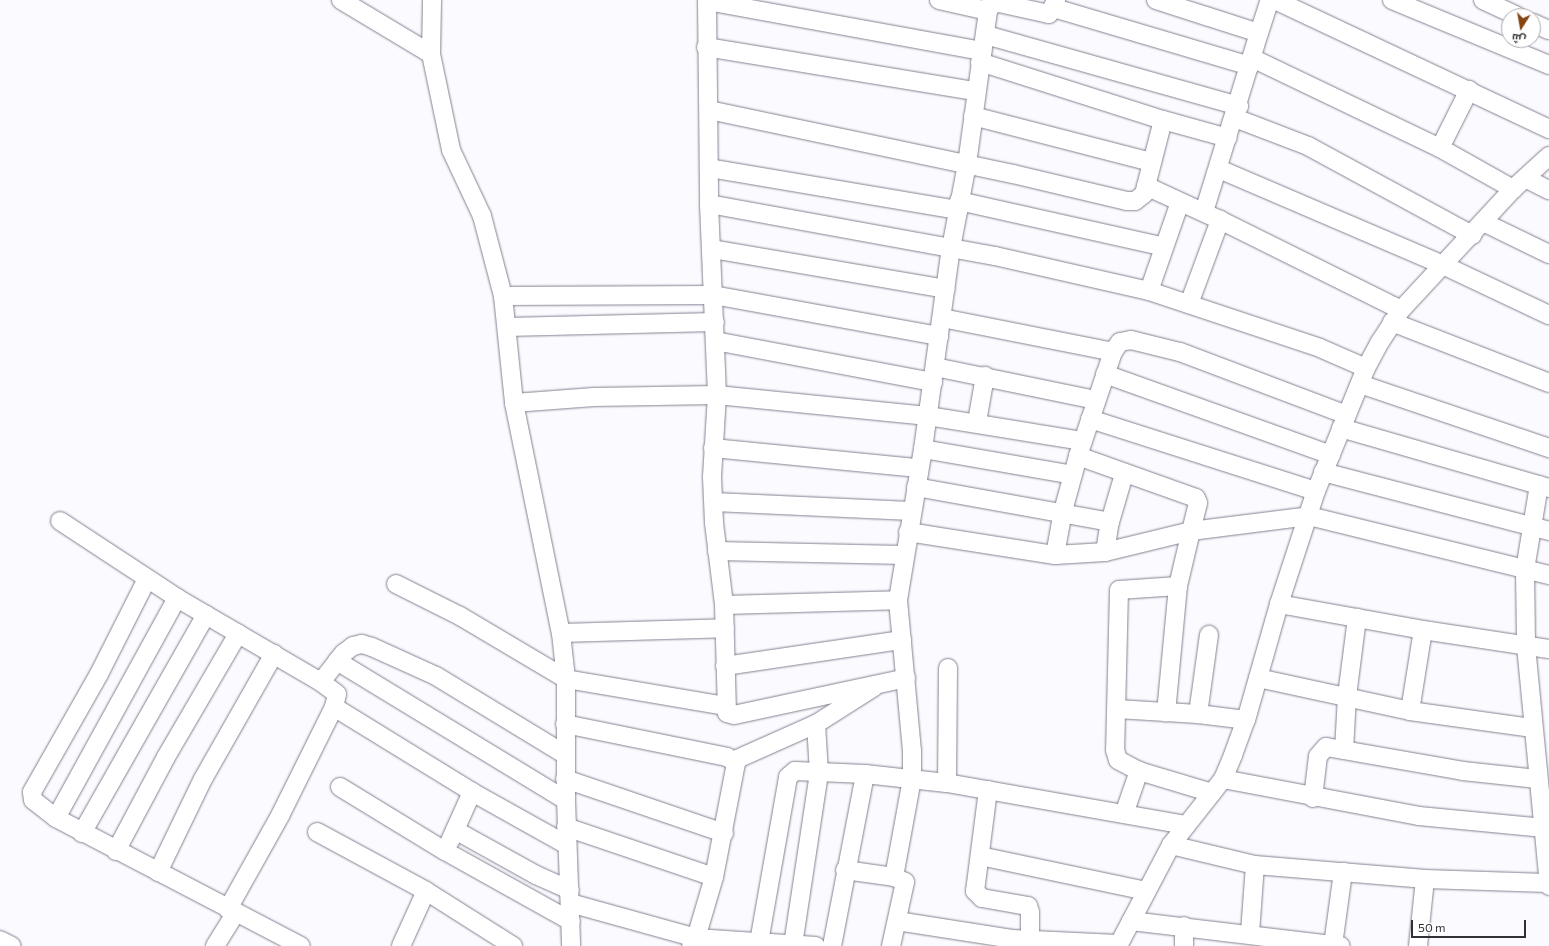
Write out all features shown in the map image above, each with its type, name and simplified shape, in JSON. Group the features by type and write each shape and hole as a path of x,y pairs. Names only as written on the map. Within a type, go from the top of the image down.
{"street":[{"path":"341,0 431,54"},
{"path":"432,0 431,54 451,150 482,216 503,296 514,403 560,633 566,679 566,836 570,896 571,946"},
{"path":"939,0 988,11"},
{"path":"1156,0 1259,33"},
{"path":"1189,304 1212,216 1218,170 1237,112 1259,33 1270,0"},
{"path":"1275,0 1469,90 1549,129"},
{"path":"1392,0 1549,65"},
{"path":"1483,0 1501,8"},
{"path":"906,678 882,681 734,715 727,713 725,706 726,666 724,605 714,502 713,448 717,395 716,341 709,204 709,110 706,47 707,1 983,49 1237,112 1478,228 1549,254"},
{"path":"894,877 912,779 906,678 898,600 918,468 923,449 952,248 967,164 976,91 990,5 999,3 1040,14 1049,14 1055,4 1251,62 1519,183 1549,190"},
{"path":"706,47 976,91"},
{"path":"983,49 1163,120 1228,138"},
{"path":"1440,148 1469,90"},
{"path":"709,110 967,164 1119,201 1141,199 1146,186 1163,120"},
{"path":"973,116 1151,162"},
{"path":"897,921 1030,940 1118,945 1171,845 1223,779 1246,720 1279,604 1316,491 1363,376 1396,316 1519,183 1549,156"},
{"path":"709,168 959,206 1164,247"},
{"path":"1218,170 1443,265 1549,315"},
{"path":"1146,186 1212,216 1396,316 1549,383"},
{"path":"1150,291 1180,202"},
{"path":"709,204 952,248 1150,291 1320,348 1363,376 1549,448"},
{"path":"712,249 946,289"},
{"path":"503,296 713,295 939,336"},
{"path":"942,318 1113,352"},
{"path":"506,327 714,322"},
{"path":"1055,555 1062,512 1072,475 1105,374 1113,352 1120,342 1131,340 1180,352 1344,422 1544,486 1541,529 1525,570 1526,646 1539,739 1538,779 1546,837 1548,884 1425,879 1255,865 1171,845"},
{"path":"716,341 934,374 985,376 1096,400"},
{"path":"1105,374 1331,455"},
{"path":"977,422 985,376"},
{"path":"514,403 594,397 717,395 977,422 1080,448 1124,474 1196,498 1198,503 1178,586 1166,712"},
{"path":"1090,419 1316,491"},
{"path":"713,448 918,468"},
{"path":"923,449 1072,475"},
{"path":"1323,472 1541,529"},
{"path":"1105,552 1110,522 1124,474"},
{"path":"916,487 1062,512 1110,522"},
{"path":"714,502 911,511"},
{"path":"908,532 1055,555 1105,552 1191,531 1309,516 1549,575"},
{"path":"60,521 177,598 321,682 337,694 334,707 215,946"},
{"path":"718,551 904,555"},
{"path":"147,578 99,674 32,792 33,800 56,818 82,833 301,946"},
{"path":"396,584 460,616 566,679 725,706"},
{"path":"1178,586 1119,590 1117,709 1115,734 1118,760 1139,771 1212,793"},
{"path":"56,818 177,598"},
{"path":"724,605 898,600"},
{"path":"1279,604 1423,630 1549,649"},
{"path":"82,833 206,615"},
{"path":"1344,750 1347,696 1357,618"},
{"path":"560,633 725,628"},
{"path":"1410,711 1423,630"},
{"path":"116,851 166,757 238,634"},
{"path":"1198,714 1208,635"},
{"path":"726,666 902,640"},
{"path":"321,682 337,661 353,646 362,644 372,647 436,676 566,755"},
{"path":"158,872 203,779 274,654"},
{"path":"337,661 566,800"},
{"path":"947,783 948,668"},
{"path":"1258,678 1347,696 1539,739"},
{"path":"566,724 735,760 816,724 882,681"},
{"path":"334,707 472,792 566,836 714,877"},
{"path":"1117,709 1198,714 1246,720"},
{"path":"793,945 819,773 816,724"},
{"path":"1314,798 1320,751 1326,747 1463,771 1538,779"},
{"path":"693,942 714,877 724,833 736,763 735,760"},
{"path":"1124,814 1139,771"},
{"path":"759,942 788,777 795,772 865,774 947,783 1186,825"},
{"path":"832,946 845,870 865,774"},
{"path":"565,779 724,833"},
{"path":"1223,779 1314,798 1546,837"},
{"path":"340,787 445,851 571,921"},
{"path":"988,790 975,891 982,898 1028,906 1030,912 1030,940"},
{"path":"445,851 472,792"},
{"path":"455,830 536,875 570,896 693,942 759,942 816,946"},
{"path":"317,832 426,891 513,946"},
{"path":"980,856 1146,891"},
{"path":"1250,933 1255,865"},
{"path":"845,870 894,877 904,880 906,885 891,946"},
{"path":"1131,920 1250,933 1329,945 1343,872"},
{"path":"1418,946 1425,879"},
{"path":"401,946 426,891"},
{"path":"1184,926 1184,946"},
{"path":"0,940 12,946"}]}
